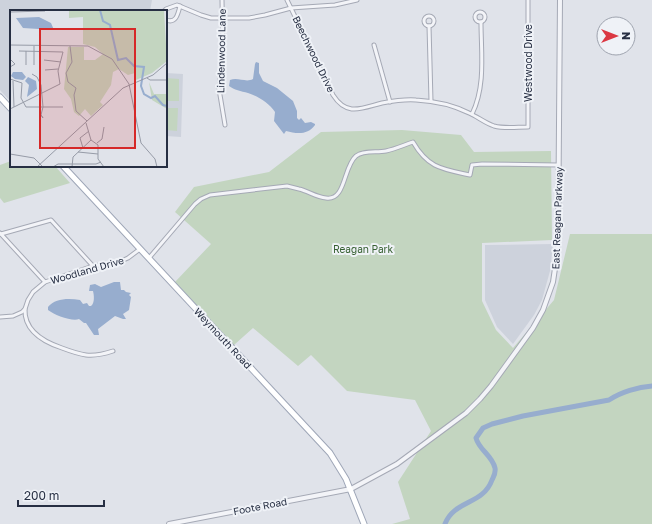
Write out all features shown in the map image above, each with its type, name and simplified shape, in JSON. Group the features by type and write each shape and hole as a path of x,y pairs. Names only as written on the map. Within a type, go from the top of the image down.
{"main road":[{"path":"0,97 10,108"},
{"name":"Weymouth Road","path":"64,167 326,448 340,467 351,489 364,524"}],"street":[{"name":"Lindenwood Lane","path":"222,0 223,52 219,90 225,125"},
{"name":"Beechwood Drive","path":"287,0 333,95 339,103 347,108 356,110 390,102 414,100 431,101 449,105 500,127 528,127"},
{"path":"165,10 177,5 206,17 257,17 291,8 335,5 357,0"},
{"name":"Westwood Drive","path":"528,0 528,127"},
{"name":"East Reagan Parkway","path":"351,489 397,464 466,413 485,393 533,328 547,300 553,282 556,264 560,0"},
{"path":"167,20 174,20 178,14 180,6"},
{"path":"472,114 479,96 481,82 480,22"},
{"path":"429,26 431,101"},
{"path":"374,45 390,102"},
{"path":"149,258 195,204 201,199 210,195 287,186 300,189 321,198 332,198 337,195 340,190 350,163 356,156 385,152 412,142 422,158 436,167 470,174 472,165 558,165"},
{"path":"45,282 1,234 51,220 93,266"},
{"name":"Woodland Drive","path":"0,317 9,317 18,314 26,308 28,300 33,292 45,282 93,266 124,260 140,249"},
{"path":"26,308 26,318 30,327 47,343 86,355 101,355 113,351"},
{"path":"18,314 23,315 26,318"},
{"name":"Foote Road","path":"169,524 351,489"}],"shaded area":[{"path":"0,0 152,0 150,10 10,10 10,101 0,90"},
{"path":"167,73 183,74 181,137 167,136"},
{"path":"553,244 550,271 542,300 534,315 513,344 497,327 485,300 485,245"}],"green space":[{"path":"167,78 179,79 179,101 167,101"},
{"path":"167,108 178,108 177,131 167,130"},
{"name":"Reagan Park","path":"402,130 461,135 474,152 551,151 552,240 482,243 482,301 496,330 513,348 554,300 570,234 652,234 652,524 392,524 410,519 398,482 431,431 415,400 347,391 311,355 298,366 253,328 234,345 175,282 211,244 175,212 194,187 269,172 321,132"},
{"path":"10,161 10,167 56,167 70,183 4,203 0,198 0,165"}],"water":[{"path":"256,62 259,63 259,73 263,81 277,88 293,101 297,111 297,118 299,120 301,118 305,123 311,122 315,124 309,131 294,133 286,131 284,134 274,121 275,112 263,100 229,86 230,80 233,79 253,79"},
{"path":"114,282 120,282 121,290 131,293 129,295 131,297 129,310 123,314 126,319 115,316 98,329 99,335 94,335 86,323 79,319 72,320 64,318 48,310 48,307 54,302 67,299 80,300 83,304 87,303 91,306 94,297 93,291 89,291 90,285 95,284 101,287"}],"waterway":[{"path":"445,524 449,516 461,506 476,499 482,494 488,488 494,476 495,470 493,463 476,438 483,428 492,424 523,416 609,400 630,390 652,386"}]}
